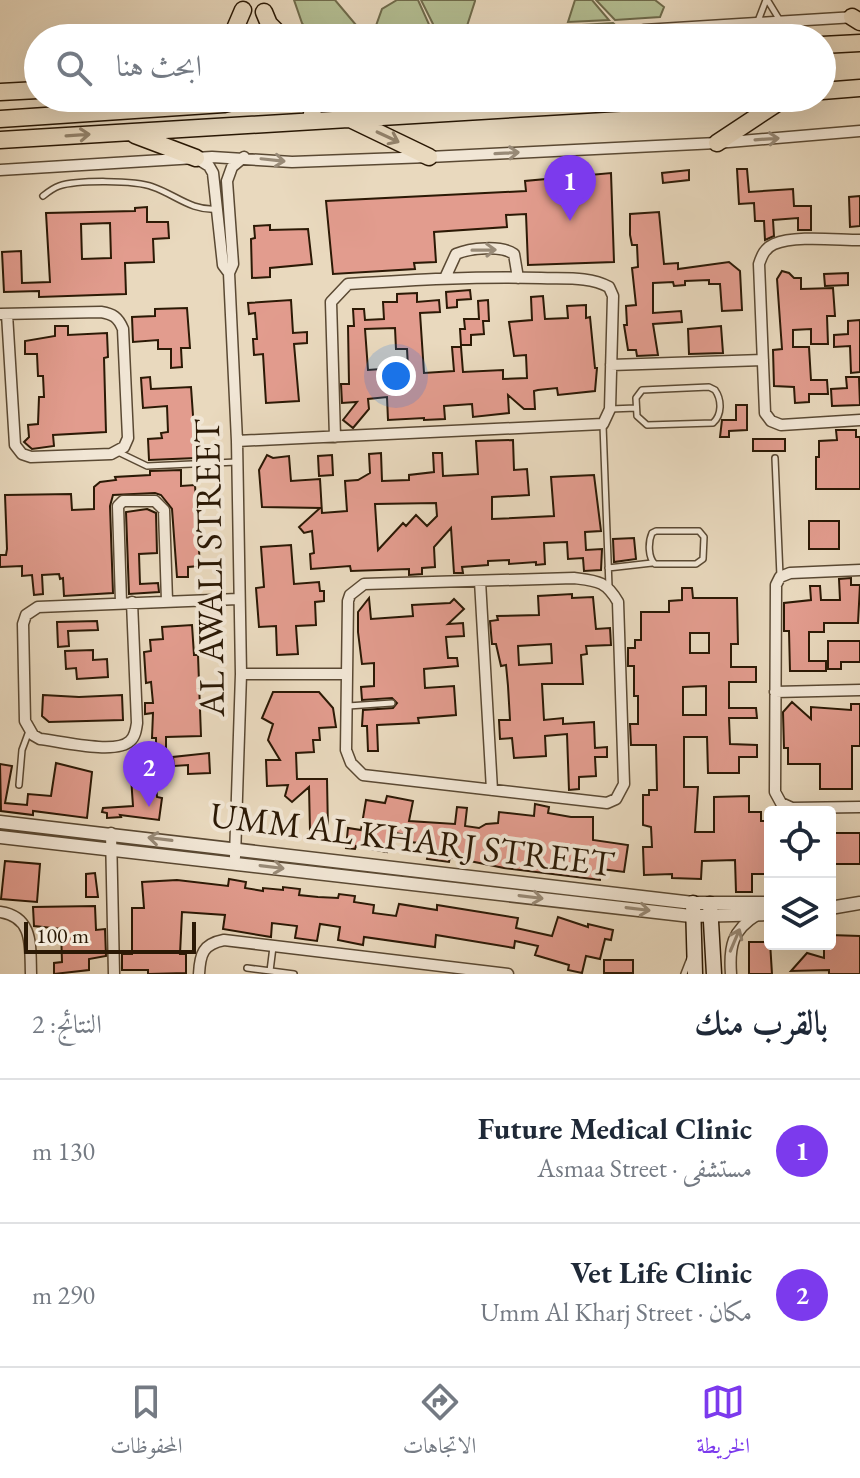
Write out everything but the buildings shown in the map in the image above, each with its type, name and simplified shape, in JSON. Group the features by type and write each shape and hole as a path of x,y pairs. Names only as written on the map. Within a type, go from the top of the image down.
{"main road":[{"path":"237,24 244,5"},
{"path":"836,44 860,43"},
{"path":"836,90 860,88"},
{"path":"0,92 24,91"},
{"path":"0,119 105,112"},
{"path":"266,112 288,121"},
{"path":"312,112 316,120"},
{"path":"0,140 438,112"},
{"path":"717,143 764,112"},
{"path":"346,117 429,157"},
{"path":"126,131 196,158"},
{"path":"694,910 695,974"},
{"path":"710,910 714,974"}],"street":[{"path":"729,24 857,19"},
{"path":"0,170 196,158 244,157 292,162 429,157 717,143 860,131"},
{"name":"AL AWALI STREET","path":"235,863 241,674 237,441 229,273 233,264 227,181 232,167 244,157"},
{"name":"AL AWALI STREET","path":"196,158 209,166 213,173 223,267 229,273"},
{"path":"860,240 773,244 763,252 759,264 765,413 771,421 781,425 860,420"},
{"path":"445,278 456,254 465,250 505,249 514,254 518,278"},
{"path":"237,441 335,437 603,424 610,409 613,296 609,287 587,279 518,278 445,278 348,284 334,296 330,310 335,437"},
{"path":"101,312 119,319 123,329 128,438 124,447 111,454 31,457 22,454 15,445 4,314 101,312"},
{"path":"611,365 763,360"},
{"path":"167,601 164,510 155,501 123,501 118,506 127,602 137,723 130,741 111,748 40,739 29,730 25,721 23,624 26,615 38,607 127,602 167,601 238,599"},
{"path":"860,570 790,573 780,577 776,585 775,692 775,792 781,803 792,808 860,807"},
{"path":"574,578 609,587 618,602 624,784 616,799 607,803 363,775 351,763 346,750 348,601 350,595 364,584 574,578"},
{"path":"480,581 492,790"},
{"path":"241,674 347,674"},
{"path":"775,692 860,690"},
{"name":"UMM AL KHARJ STREET","path":"0,822 111,833 694,910"},
{"path":"111,833 114,974"},
{"name":"UMM AL KHARJ STREET","path":"0,837 694,910 764,914"},
{"path":"836,905 860,903"},
{"name":"UMM AL KHARJ STREET","path":"710,910 764,904"},
{"path":"0,912 16,916 30,934 31,974"},
{"path":"731,974 731,942 737,931 764,914"},
{"path":"199,974 199,956 212,942 224,940 508,974"}],"lane":[{"path":"767,0 780,20"},
{"path":"757,22 767,0"},
{"path":"43,196 65,185 136,183 156,188 197,208 217,209"},
{"path":"709,387 719,396 718,418 710,424 647,425 638,419 636,408 637,395 645,388 709,387"},
{"path":"610,409 636,408"},
{"path":"603,424 609,587"},
{"path":"117,451 147,466 237,462"},
{"path":"775,458 780,577"},
{"path":"608,568 653,563 700,563 704,557 703,535 695,531 654,532 650,540 650,559 653,563"},
{"path":"347,706 392,703"},
{"path":"19,785 22,750 29,730"},
{"path":"270,971 273,946"},
{"path":"684,974 695,948"},
{"path":"247,968 294,974"}],"green space":[{"path":"294,0 335,0 355,24 303,24"},
{"path":"397,0 418,0 429,24 377,24 382,9"},
{"path":"421,0 475,0 468,24 433,24"},
{"path":"575,0 592,0 609,20 568,22"},
{"path":"596,0 655,0 664,7 660,17 615,20"}],"place":[{"name":"Future Medical Clinic","path":"570,221"},
{"name":"Vet Life Clinic","path":"149,807"}]}
